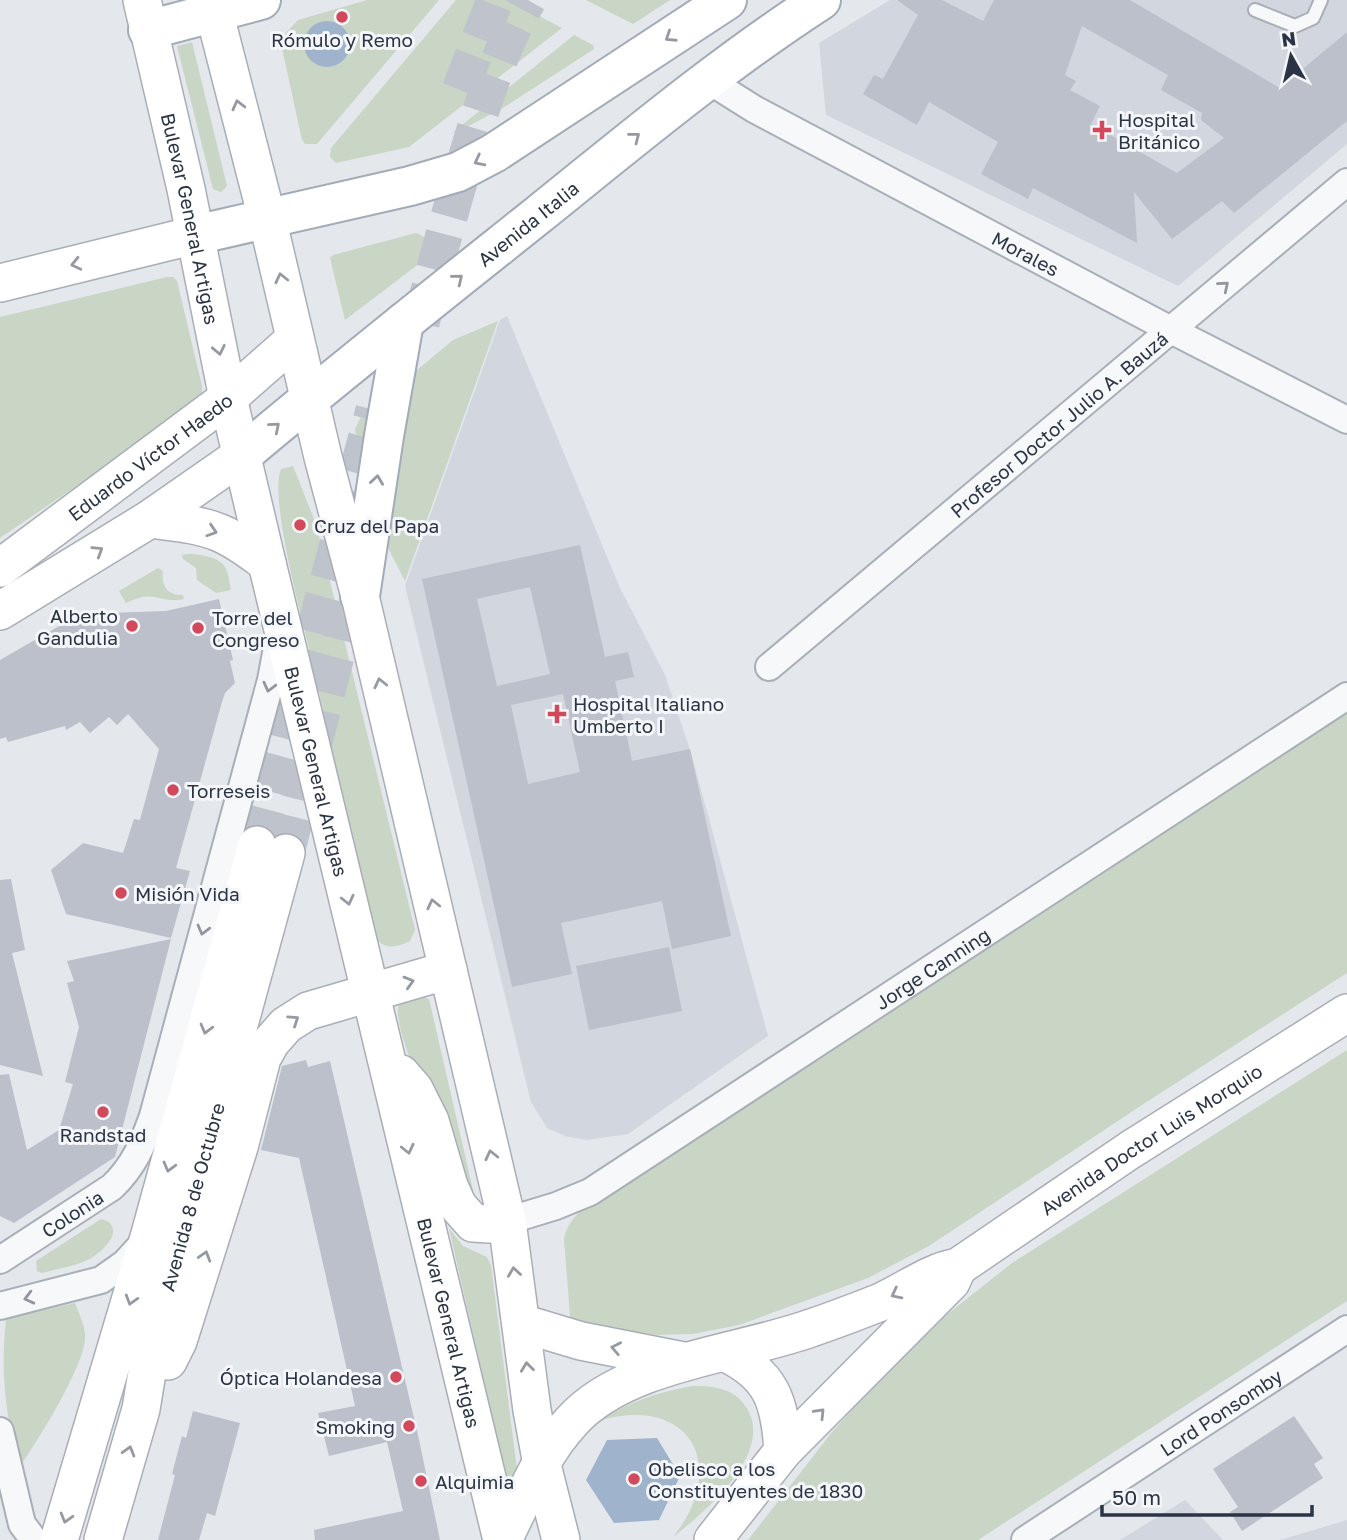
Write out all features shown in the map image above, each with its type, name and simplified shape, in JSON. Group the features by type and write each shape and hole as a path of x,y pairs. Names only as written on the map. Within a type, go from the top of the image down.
{"main road":[{"path":"145,15 261,0"},
{"path":"0,283 410,186 458,172 494,153 727,0"},
{"name":"Avenida Italia","path":"242,455 708,80 821,0"},
{"path":"213,6 360,596 507,1221 542,1465 561,1540"},
{"name":"Bulevar General Artigas","path":"145,15 195,235 228,397 502,1540"},
{"path":"360,596 404,322"},
{"name":"Eduardo Víctor Haedo","path":"0,568 228,397 295,339"},
{"path":"0,611 150,519 242,455"},
{"path":"150,519 219,532 267,563"},
{"name":"Avenida 8 de Octubre","path":"59,1540 150,1234 271,849 152,1342 141,1409 103,1540"},
{"path":"141,1409 178,1341 239,1147 262,1058 271,1042 286,1025 308,1011 448,970"},
{"name":"Avenida Doctor Luis Morquio","path":"502,1540 562,1432 589,1406 628,1383 683,1361 726,1353 795,1334 882,1301 943,1270 958,1267 1130,1150 1347,1013"},
{"path":"387,1058 414,1089 425,1110 458,1206 473,1223 507,1221"},
{"name":"Avenida Doctor Luis Morquio","path":"713,1540 783,1451 951,1282 958,1267"},
{"name":"Avenida Doctor Luis Morquio","path":"521,1324 581,1341 683,1361"},
{"path":"726,1353 758,1372 769,1389 779,1414 783,1451"}],"street":[{"name":"Morales","path":"708,80 754,109 1347,420"},
{"name":"Profesor Doctor Julio A. Bauzá","path":"769,667 1347,182"},
{"name":"Colonia","path":"0,1260 113,1187 127,1174 137,1158 153,1116 264,706 282,620"},
{"name":"Jorge Canning","path":"507,1221 590,1192 1347,696"},
{"name":"Avenida 8 de Octubre","path":"0,1306 101,1280 125,1263 150,1234"},
{"name":"Lord Ponsomby","path":"1025,1540 1347,1329"},
{"path":"0,1431 22,1524 34,1540"}],"lane":[{"path":"1255,10 1295,26 1313,18 1321,0"}],"shaded area":[{"name":"Hospital Británico","path":"890,0 1347,0 1347,144 1178,286 826,115 819,43"},
{"name":"Hospital Italiano Umberto I","path":"507,316 620,588 665,675 691,753 768,1036 628,1134 586,1140 565,1136 547,1128 531,1102 405,586 500,320"},
{"path":"1185,1500 1223,1540 1120,1540"},
{"path":"1347,1520 1347,1540 1280,1540"}],"green space":[{"path":"367,0 439,0 317,144 305,144 302,140 280,39 298,20","holes":["328,21 340,25 349,50 338,64 326,67 308,33 317,24"]},
{"path":"456,0 509,0 562,28 409,147 336,163 330,157 331,148"},
{"path":"586,0 670,0 633,24"},
{"path":"574,35 593,45 594,49 506,106 452,133"},
{"path":"192,42 227,186 221,192 213,189 177,46"},
{"path":"416,233 429,244 429,252 424,260 345,320 330,258"},
{"path":"173,277 177,281 202,386 202,398 0,538 0,317"},
{"path":"498,321 405,581 380,532 355,429 361,417 453,340"},
{"path":"293,466 316,524 415,930 410,941 397,946 385,945 377,940 293,584 282,529 278,483 281,469"},
{"path":"182,555 208,556 222,563 231,590 216,593 197,580 196,568 183,559"},
{"path":"158,568 163,571 166,589 173,594 183,595 184,599 168,600 151,596 126,603 119,591"},
{"path":"1347,713 1347,973 929,1246 868,1278 739,1325 693,1334 656,1335 574,1322 570,1316 564,1239 572,1221 595,1199 825,1056"},
{"path":"422,996 429,999 473,1190 471,1194 413,1067 398,1018 399,1004"},
{"path":"1347,1050 1347,1301 978,1540 748,1540 832,1432 873,1386 940,1320 1012,1263"},
{"path":"101,1219 109,1222 113,1232 111,1239 95,1256 79,1264 42,1273 37,1271 36,1261"},
{"path":"449,1228 463,1246 487,1257 491,1265 517,1470 510,1484 507,1484"},
{"path":"75,1303 85,1334 84,1347 60,1402 19,1468 5,1395 6,1319"},
{"path":"693,1386 723,1389 736,1396 746,1407 753,1424 752,1443 733,1480 673,1537 690,1511 698,1486 699,1463 692,1443 679,1428 659,1418 633,1415 601,1420 645,1398"}],"water":[{"path":"327,21 343,28 350,44 343,60 327,67 311,60 304,44 311,28"},
{"path":"657,1438 680,1476 659,1520 614,1523 586,1480 607,1440"}],"building":[{"path":"897,0 942,0 983,21 994,0 1130,0 1280,88 1347,32 1347,121 1234,213 1222,201 1172,239 1134,192 1137,243 1033,188 1028,199 981,174 998,142 929,102 917,125 863,94 874,75 883,79 918,15","holes":["1082,26 1168,75 1161,90 1202,113 1201,120 1224,138 1177,173 1091,124 1100,106 1070,90 1076,81 1065,75"]},
{"path":"580,545 605,657 628,652 634,677 615,681 632,761 690,749 731,936 672,949 662,901 561,923 572,974 512,987 422,579","holes":["530,587 550,674 497,686 477,599","563,694 580,772 528,784 511,705"]},
{"path":"219,599 233,660 230,661 235,683 225,693 222,702 176,868 190,871 171,938 66,914 51,870 83,843 123,853 134,819 140,820 159,749 128,714 117,725 109,717 90,733 80,722 66,730 65,726 8,742 6,737 0,739 0,660 80,614 166,611"},
{"path":"11,879 25,950 12,953 43,1076 0,1065 0,880"},
{"path":"171,939 115,1157 14,1223 0,1216 0,1075 9,1074 27,1150 59,1130 73,1084 65,1082 79,1027 67,983 74,981 67,961"},
{"path":"669,947 682,1011 589,1030 576,966"},
{"path":"306,1060 308,1067 330,1061 440,1540 315,1540 314,1530 403,1511 387,1442 329,1456 318,1413 355,1406 299,1158 261,1150 282,1066"},
{"path":"193,1411 240,1423 215,1516 207,1513 199,1540 158,1540 182,1436 186,1438"},
{"path":"1294,1416 1323,1458 1314,1464 1323,1478 1242,1531 1230,1512 1238,1507 1213,1469"}],"tunnel":[{"path":"460,90 495,0"},
{"path":"421,323 479,116 501,57 528,0"},
{"path":"257,845 374,410"},
{"path":"286,853 358,569"}],"place":[{"name":"Rómulo y Remo","path":"342,17"},
{"name":"Hospital Británico","path":"1102,130"},
{"name":"Cruz del Papa","path":"300,525"},
{"name":"Alberto Gandulia","path":"132,626"},
{"name":"Torre del Congreso","path":"198,628"},
{"name":"Hospital Italiano Umberto I","path":"557,714"},
{"name":"Torreseis","path":"173,790"},
{"name":"Misión Vida","path":"121,893"},
{"name":"Randstad","path":"103,1112"},
{"name":"Óptica Holandesa","path":"396,1377"},
{"name":"Smoking","path":"409,1426"},
{"name":"Obelisco a los Constituyentes de 1830","path":"634,1479"},
{"name":"Alquimia","path":"421,1481"}]}
